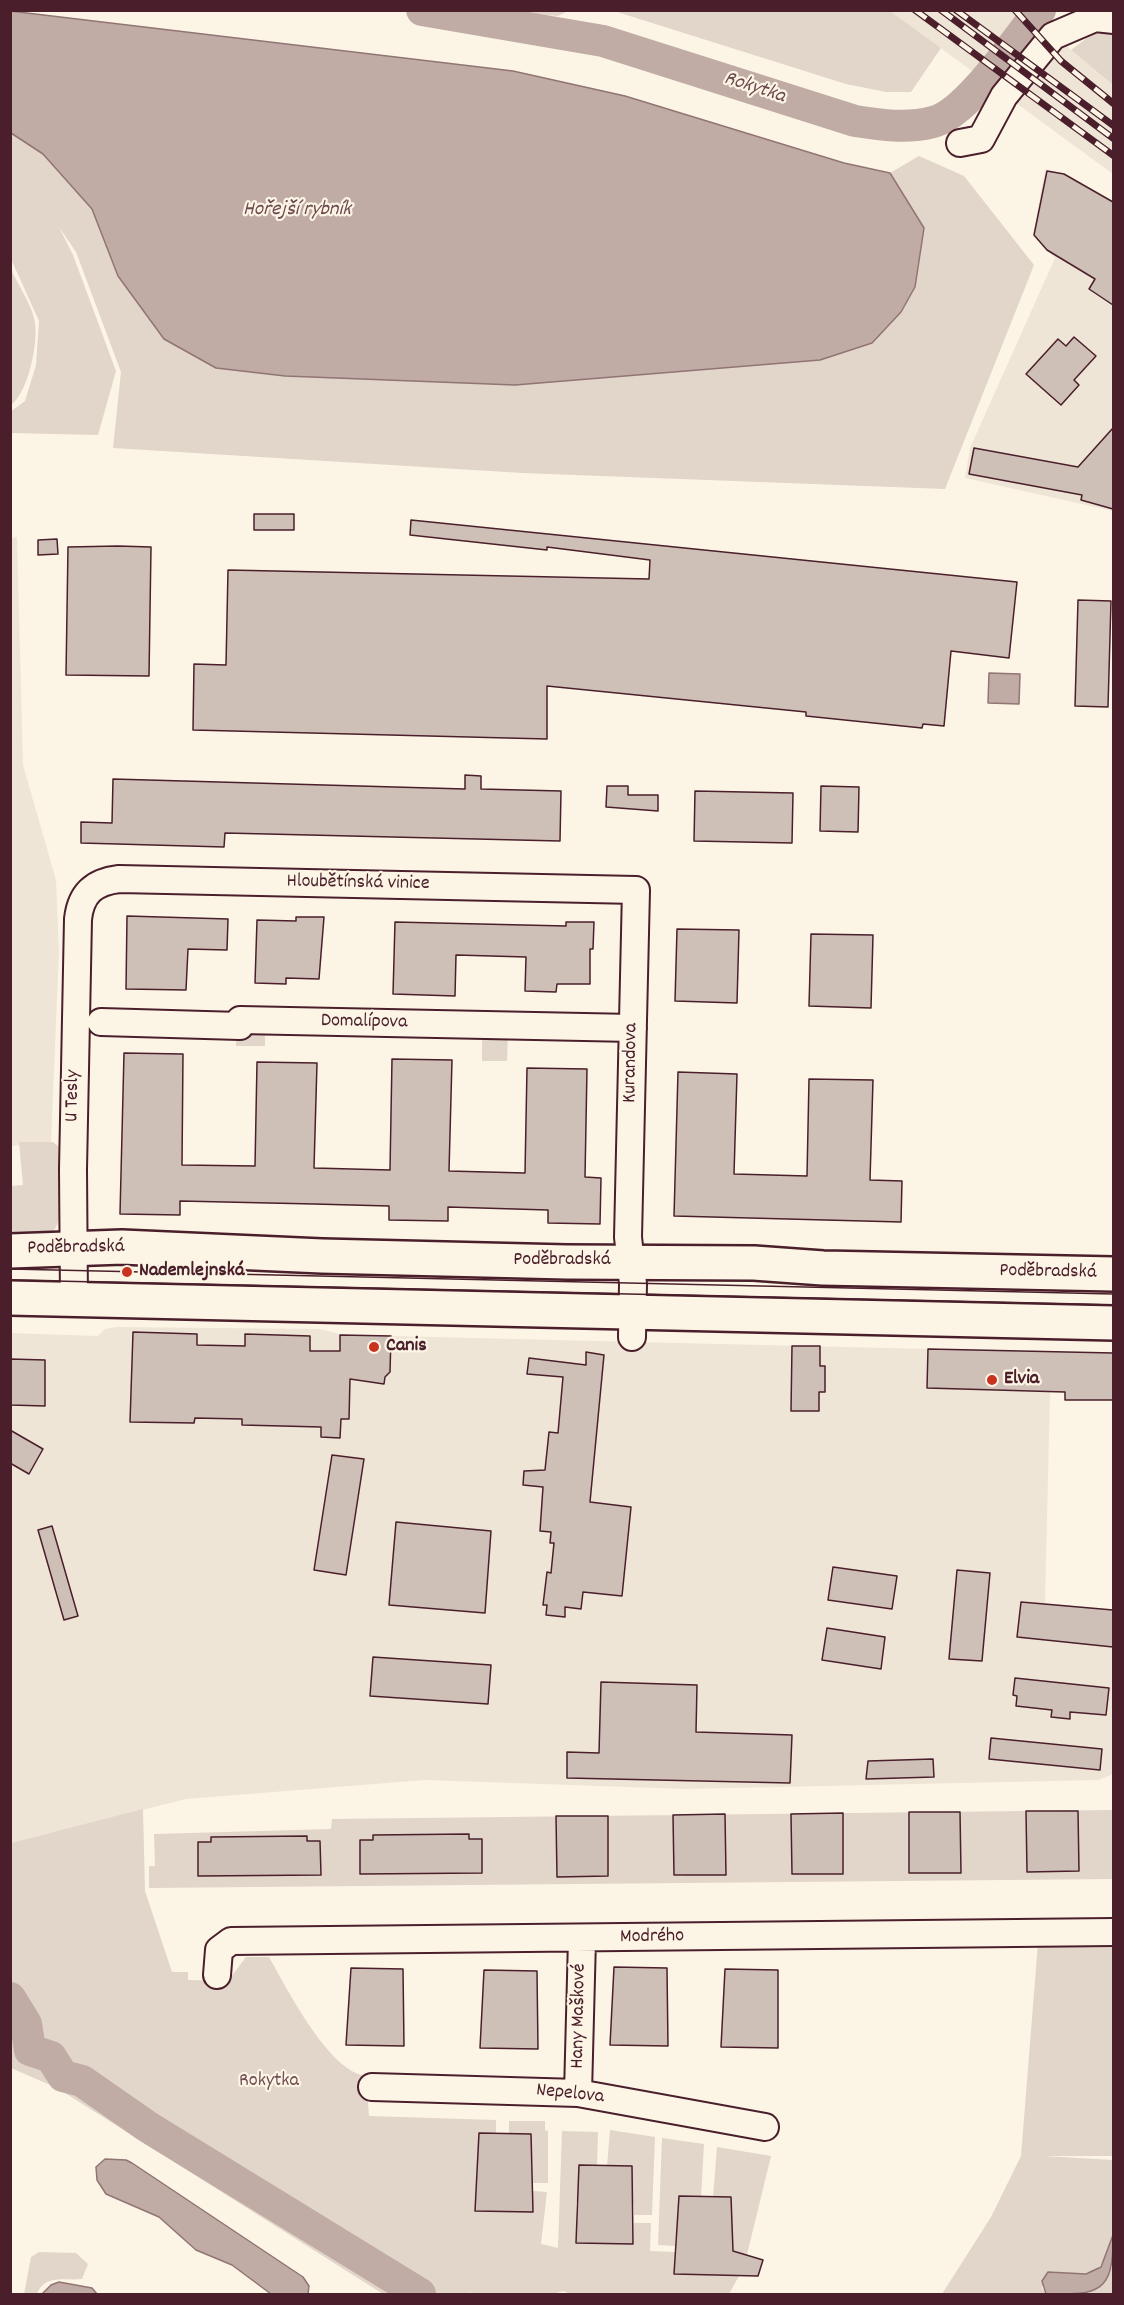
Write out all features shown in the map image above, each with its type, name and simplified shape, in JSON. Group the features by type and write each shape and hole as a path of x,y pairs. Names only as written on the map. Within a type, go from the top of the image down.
{"main road":[{"name":"Poděbradská","path":"10,1251 122,1247 322,1256 630,1249 1113,1274"},
{"path":"10,1298 632,1326 1113,1323"}],"street":[{"path":"960,143 981,140 1004,96 1053,36 1095,18 1113,20"},
{"name":"Hloubětínská vinice","path":"85,894 106,881 119,879 636,890"},
{"name":"Kurandova","path":"632,1326 630,1249 636,890"},
{"name":"U Tesly","path":"75,1300 73,1250 78,919 85,894"},
{"name":"Domalípova","path":"101,1022 240,1026 240,1020 633,1028"},
{"name":"Modrého","path":"217,1975 219,1950 231,1941 1113,1932"},
{"name":"Hany Maškové","path":"578,2093 582,1939"},
{"name":"Nepelova","path":"372,2088 578,2093 765,2127"}],"shaded area":[{"path":"890,11 1035,11 1071,50 1113,85 1113,174"},
{"path":"1045,169 1064,174 1113,201 1113,511 965,478 970,448 1055,258 1033,236"},
{"path":"17,537 23,765 56,880 59,951 51,1142 11,1146 10,538"},
{"path":"116,1327 320,1329 340,1334 391,1336 1051,1352 1045,1603 1113,1610 1113,1774 1099,1780 686,1789 425,1780 186,1799 11,1843 11,1333 98,1336 105,1329"}],"green space":[{"path":"494,11 568,11 558,16"},
{"path":"614,11 890,11 941,48 911,92 886,92 846,84"},
{"path":"1103,26 1113,27 1113,85 1071,50"},
{"path":"11,133 43,154 92,209 118,276 164,339 216,368 285,376 515,385 820,360 855,349 924,228 890,173 919,156 964,176 1034,265 945,489 522,473 113,448 121,372 76,252 59,227 73,255 116,371 98,435 11,433 10,412 25,401 36,365 39,321 11,259"},
{"path":"10,268 32,310 36,332 27,379 17,399 11,405"},
{"path":"236,1030 265,1031 265,1046 236,1046"},
{"path":"482,1031 508,1031 507,1061 482,1061"},
{"path":"19,1142 53,1142 62,1149 62,1193 60,1217 52,1232 11,1239 10,1186 23,1185"},
{"path":"143,1809 145,1891 172,1972 188,1972 188,1980 228,1981 246,1957 269,1957 297,2007 324,2044 352,2071 366,2076 369,2116 496,2120 496,2134 479,2134 475,2211 533,2212 533,2191 547,2192 541,2244 558,2248 562,2131 598,2132 597,2166 576,2202 576,2243 633,2244 634,2223 651,2223 650,2251 675,2252 675,2274 732,2275 731,2198 713,2197 717,2147 771,2156 744,2267 729,2294 571,2294 563,2291 553,2294 475,2294 468,2291 473,2294 383,2294 57,2088 11,2068 11,1843"},
{"path":"1113,1810 1113,1879 149,1888 149,1866 155,1866 154,1834 331,1829 332,1819 556,1816 557,1877 567,1877 568,1874 608,1876 608,1816 592,1816 674,1815 674,1876 685,1876 685,1873 726,1875 725,1814 829,1813 791,1814 792,1874 802,1875 803,1872 843,1874 843,1813","holes":["1078,1811 1078,1871 1038,1869 1038,1872 1027,1872 1026,1812","960,1812 961,1872 920,1870 920,1873 909,1873 909,1813","373,1835 482,1839 482,1873 360,1874 360,1841 373,1840","307,1836 307,1841 320,1841 320,1875 199,1876 198,1842"]},
{"path":"1113,1942 1113,2156 1044,2156 1113,2160 1114,2222 1108,2254 1100,2265 1090,2272 1080,2274 1048,2272 1042,2288 1046,2294 942,2294 991,2217 1021,2156 1038,1943"},
{"path":"509,2121 545,2121 545,2130 548,2131 548,2183 533,2183 531,2134 509,2134"},
{"path":"610,2130 655,2137 652,2215 634,2215 634,2205 607,2166"},
{"path":"662,2138 704,2144 701,2197 679,2196 675,2246 658,2245"},
{"path":"39,2252 76,2253 88,2264 82,2279 50,2281 40,2288 37,2294 24,2294 31,2257"},
{"path":"1113,2266 1113,2294 1087,2294 1100,2286"}],"water":[{"name":"Hořejší rybník","path":"10,11 513,71 625,96 844,163 890,173 924,228 915,287 901,312 872,343 820,360 515,385 285,376 216,368 164,339 118,276 92,209 43,154 11,133"},
{"path":"989,673 1020,674 1019,704 988,703"},
{"path":"105,2159 126,2160 132,2163 303,2277 309,2286 308,2294 271,2294 232,2265 196,2250 159,2217 106,2194 97,2180 96,2167"},
{"path":"1113,2235 1110,2269 1100,2287 1079,2293 1046,2294 1042,2281 1048,2272 1086,2274 1101,2267"},
{"path":"59,2282 92,2288 97,2294 42,2294 51,2285"}],"building":[{"path":"1047,171 1064,174 1113,202 1113,305 1089,289 1095,279 1047,250 1034,235"},
{"path":"1074,337 1096,356 1074,380 1079,385 1061,405 1026,374 1058,339 1066,346"},
{"path":"1113,428 1113,509 1081,500 1082,495 969,474 974,448 1078,467"},
{"path":"254,514 294,514 294,530 254,530"},
{"path":"411,520 1017,582 1009,658 951,651 944,726 923,724 922,728 806,716 806,712 547,686 547,739 193,730 194,664 226,665 228,570 649,579 650,560 547,547 547,550 410,535"},
{"path":"57,539 58,554 38,555 38,540"},
{"path":"68,547 151,547 149,676 66,675"},
{"path":"1078,600 1111,601 1108,707 1075,706"},
{"path":"465,775 481,776 481,789 561,791 560,841 225,833 224,847 81,843 81,822 112,823 113,779 465,789"},
{"path":"607,786 628,786 628,795 658,795 658,811 606,807"},
{"path":"821,786 859,787 858,832 820,831"},
{"path":"695,791 793,793 792,843 694,841"},
{"path":"127,916 228,919 227,950 188,949 186,990 126,989"},
{"path":"296,917 324,917 319,979 286,978 286,984 255,983 257,920 296,921"},
{"path":"395,922 566,926 566,922 594,922 593,949 590,949 590,984 557,984 556,992 525,991 526,957 456,955 455,996 393,994"},
{"path":"677,929 739,930 737,1003 675,1001"},
{"path":"811,934 873,935 871,1008 809,1006"},
{"path":"124,1053 183,1054 182,1165 255,1166 257,1062 317,1063 314,1168 390,1170 392,1059 452,1060 449,1171 525,1173 527,1068 587,1069 585,1177 601,1178 600,1224 548,1223 548,1210 448,1207 448,1221 389,1220 389,1206 180,1201 180,1215 120,1214"},
{"path":"678,1072 737,1074 734,1174 807,1176 809,1079 873,1080 870,1180 902,1181 901,1222 674,1216"},
{"path":"133,1332 197,1334 197,1345 245,1346 245,1334 310,1336 310,1351 340,1351 340,1335 391,1336 390,1372 385,1377 384,1384 350,1379 349,1419 341,1419 340,1438 321,1437 321,1427 242,1425 242,1419 195,1418 194,1423 130,1422"},
{"path":"792,1346 820,1346 820,1366 825,1366 825,1392 819,1392 819,1411 791,1411"},
{"path":"928,1349 1113,1353 1113,1400 1065,1400 1065,1392 927,1388"},
{"path":"586,1352 604,1355 590,1502 631,1507 622,1596 583,1592 581,1609 565,1607 565,1617 546,1615 547,1605 543,1605 547,1572 551,1573 554,1543 550,1543 551,1532 540,1531 543,1487 523,1485 524,1471 545,1470 549,1432 558,1433 563,1377 527,1374 529,1358 586,1365"},
{"path":"10,1359 45,1360 45,1406 10,1405"},
{"path":"10,1430 43,1449 29,1474 10,1463"},
{"path":"332,1455 364,1459 346,1575 314,1570"},
{"path":"396,1522 491,1531 485,1613 389,1605"},
{"path":"52,1526 78,1616 64,1620 38,1530"},
{"path":"833,1567 897,1576 892,1609 828,1600"},
{"path":"957,1570 990,1573 982,1661 949,1659"},
{"path":"1021,1602 1113,1610 1113,1647 1017,1637"},
{"path":"827,1628 885,1637 881,1669 822,1660"},
{"path":"373,1657 491,1665 488,1704 370,1696"},
{"path":"1015,1678 1109,1688 1106,1715 1070,1712 1070,1719 1051,1717 1052,1710 1016,1706 1017,1696 1013,1695"},
{"path":"601,1682 697,1685 696,1732 792,1735 790,1783 567,1778 567,1752 599,1753"},
{"path":"991,1738 1102,1749 1100,1770 989,1759"},
{"path":"933,1759 934,1777 866,1779 868,1761"},
{"path":"1026,1811 1078,1811 1079,1871 1027,1872"},
{"path":"909,1812 960,1812 961,1873 909,1873"},
{"path":"843,1813 843,1874 792,1874 791,1814"},
{"path":"725,1814 726,1875 674,1875 673,1815"},
{"path":"556,1816 608,1816 608,1876 557,1877"},
{"path":"469,1834 469,1839 482,1839 482,1873 360,1874 360,1840 373,1840 373,1835"},
{"path":"307,1836 307,1841 320,1841 321,1875 198,1876 198,1842 211,1842 211,1837"},
{"path":"614,1967 667,1968 668,2046 610,2045"},
{"path":"351,1968 403,1969 404,2046 346,2045"},
{"path":"725,1969 778,1970 778,2048 721,2047"},
{"path":"484,1970 537,1971 538,2049 480,2048"},
{"path":"479,2133 531,2134 533,2212 475,2211"},
{"path":"579,2165 632,2166 633,2244 576,2243"},
{"path":"679,2196 731,2197 733,2251 763,2260 758,2276 674,2274"}],"waterway":[{"name":"Rokytka","path":"422,10 603,41 855,121 904,126 933,122 960,106 990,74 1040,10"},
{"name":"Rokytka","path":"10,1998 26,2024 30,2050 51,2057 63,2076 82,2081 148,2127 420,2294"}],"tram line":[{"path":"10,1269 1114,1294"},
{"path":"10,1280 1114,1305"}],"railway":[{"path":"915,10 1114,156"},
{"path":"941,10 1114,139"},
{"path":"956,10 1114,126"},
{"path":"1015,10 1061,61 1114,104"}],"place":[{"name":"Nademlejnská","path":"127,1272"},
{"name":"Canis","path":"374,1347"},
{"name":"Elvia","path":"992,1380"}]}
